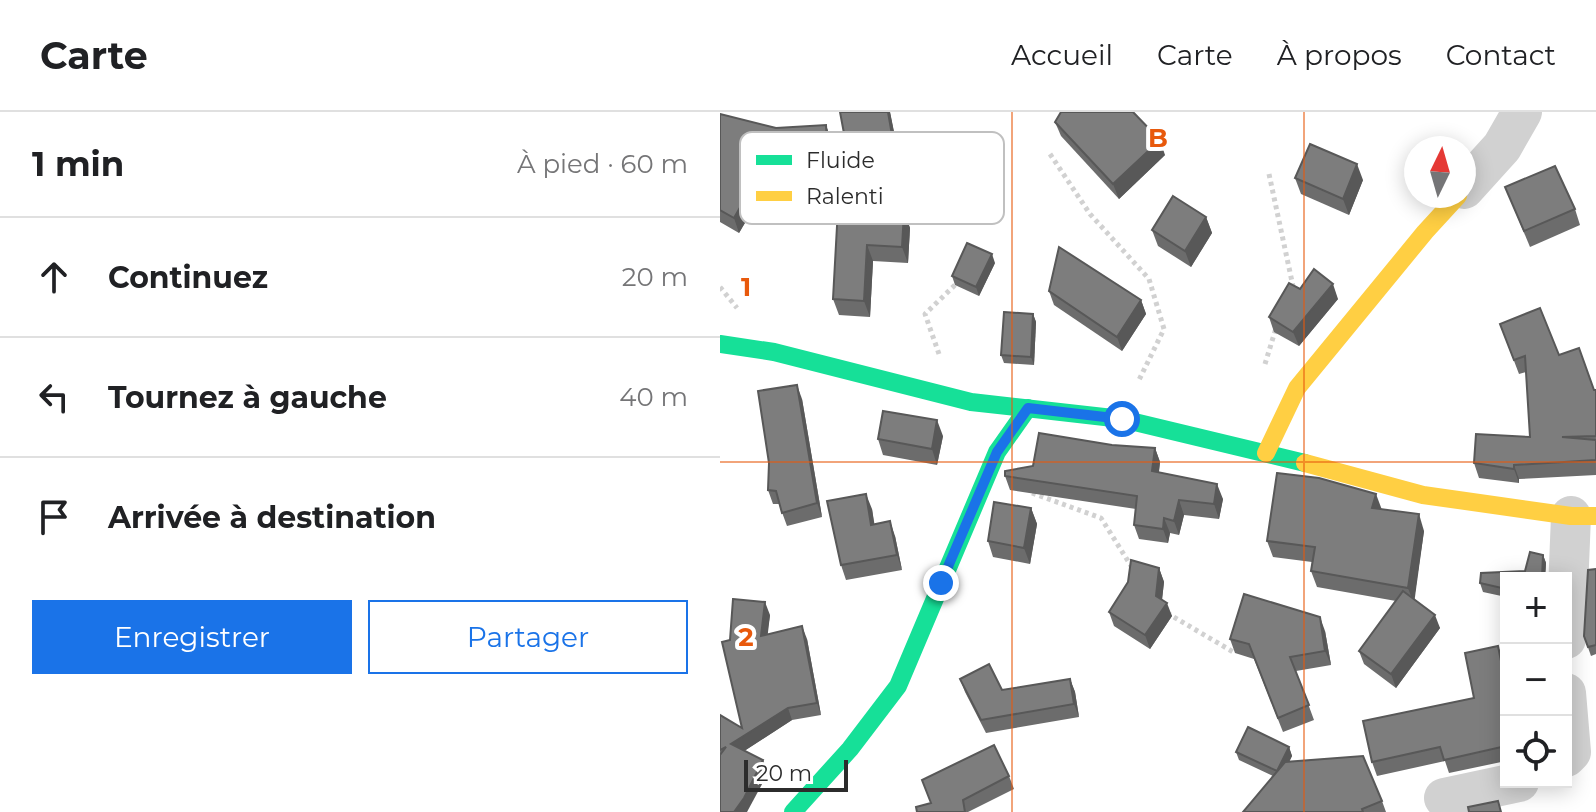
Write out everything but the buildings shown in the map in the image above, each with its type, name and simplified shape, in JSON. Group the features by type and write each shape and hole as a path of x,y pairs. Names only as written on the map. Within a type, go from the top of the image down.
{"street":[{"path":"1476,176 1502,147 1522,112"},
{"path":"1266,453 1297,388 1447,208"},
{"path":"720,344 774,352 971,402 1122,419 1423,495 1584,516 1572,598"},
{"path":"793,812 850,749 898,686 997,452 1028,408"},
{"path":"1444,798 1500,786"}],"path":[{"path":"1050,154 1090,214 1149,279 1164,329 1122,419"},
{"path":"1269,174 1295,298"},
{"path":"955,285 925,314 941,359 971,402"},
{"path":"1262,374 1274,332 1281,320"},
{"path":"997,452 1008,485 1101,518 1136,573"},
{"path":"1160,608 1235,653"}],"traffic: fast":[{"path":"720,344 774,352 971,402 1122,419 1305,463"},
{"path":"793,812 850,749 898,686 997,452 1028,408"}],"traffic: slow":[{"path":"1266,453 1297,388 1447,208"},
{"path":"1305,463 1423,495 1571,516 1596,516"}],"route":[{"path":"941,583 997,452 1028,408 1122,419"}]}
